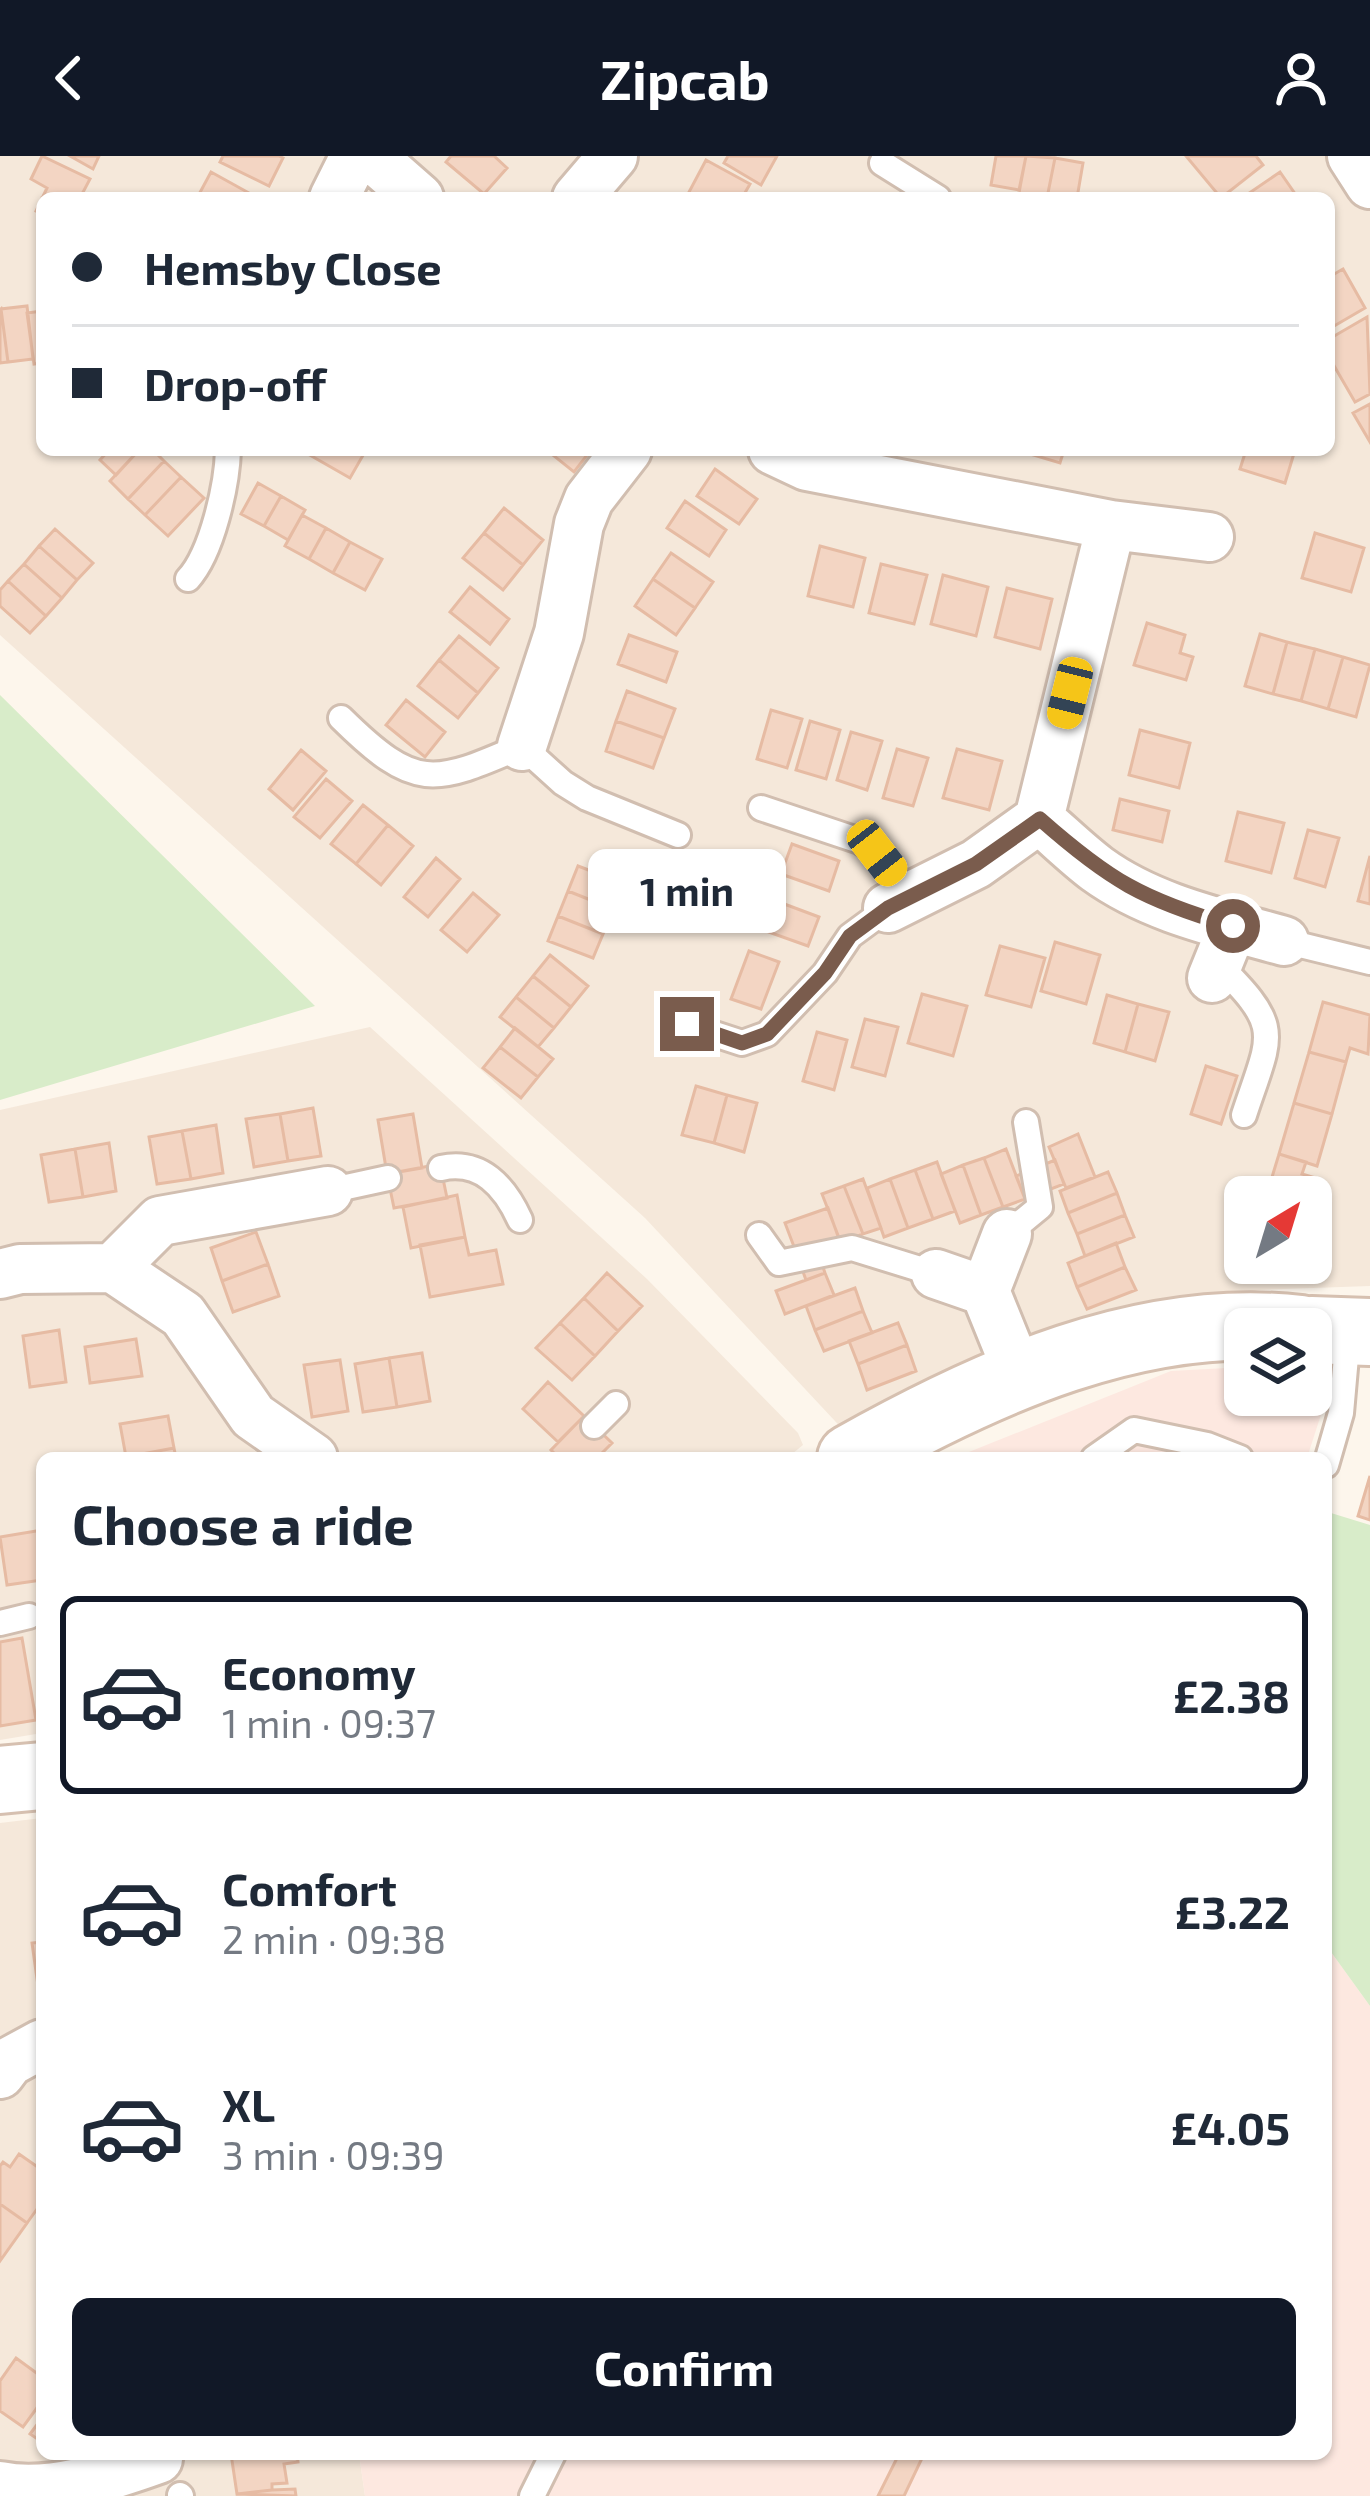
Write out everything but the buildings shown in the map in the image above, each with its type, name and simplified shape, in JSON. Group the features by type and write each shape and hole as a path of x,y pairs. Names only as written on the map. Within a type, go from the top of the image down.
{"street":[{"path":"337,192 355,156"},
{"path":"371,156 412,192"},
{"path":"582,192 613,156"},
{"path":"1352,156 1370,184"},
{"path":"522,746 555,647 579,524 590,499 622,456"},
{"path":"786,456 807,466 917,467 1111,525 1209,537"},
{"path":"900,902 976,864 1040,819 1111,525"},
{"path":"1040,819 1097,869 1176,909 1221,956 1284,941"},
{"path":"113,1268 160,1221 328,1191"},
{"path":"1007,1234 985,1291 1019,1375"},
{"path":"0,1274 20,1269 113,1268 183,1315 253,1416 291,1452"},
{"path":"936,1274 985,1291"},
{"path":"862,1452 1019,1375 1124,1340 1224,1329"},
{"path":"0,1780 36,1777"},
{"path":"0,2074 10,2062 36,2047"},
{"path":"0,2486 21,2494 170,2476"}],"lane":[{"path":"883,163 929,192"},
{"path":"188,579 200,565 221,497 227,456"},
{"path":"341,718 370,746 433,778 466,770 522,746 587,798 678,835"},
{"path":"687,1024 742,1043 767,1034 825,973 850,936 900,902 877,853 860,841 761,808"},
{"path":"1284,941 1370,962"},
{"path":"1221,956 1261,1013 1270,1038 1244,1115"},
{"path":"1007,1234 1040,1207 1026,1122"},
{"path":"441,1168 476,1168 509,1196 520,1220"},
{"path":"328,1191 388,1178"},
{"path":"759,1235 779,1263 852,1248 936,1274"},
{"path":"1330,1452 1342,1413 1332,1331"},
{"path":"594,1426 616,1404"},
{"path":"1103,1452 1134,1430 1225,1452"},
{"path":"0,1623 29,1616"},
{"path":"532,2496 550,2460"}],"shaded area":[{"path":"0,156 1370,156 1370,1286 1259,1290 1074,1329 978,1355 849,1436 645,1218 0,635"},
{"path":"370,1027 647,1279 798,1433 803,1445 794,1452 36,1452 36,1734 0,1740 0,1110"},
{"path":"1224,1368 1224,1416 1321,1416 1309,1452 969,1452 1171,1371"},
{"path":"36,1819 36,2460 360,2460 365,2496 0,2496 0,1823"},
{"path":"1332,1953 1370,2006 1370,2496 365,2496 360,2460 1332,2460"}],"green space":[{"path":"0,695 315,1006 0,1100"},
{"path":"1332,1513 1370,1525 1370,2006 1332,1953"}],"route":[{"path":"687,1024 742,1043 767,1034 825,973 850,936 888,908 976,864 1040,819 1097,869 1135,892 1233,926"}]}
